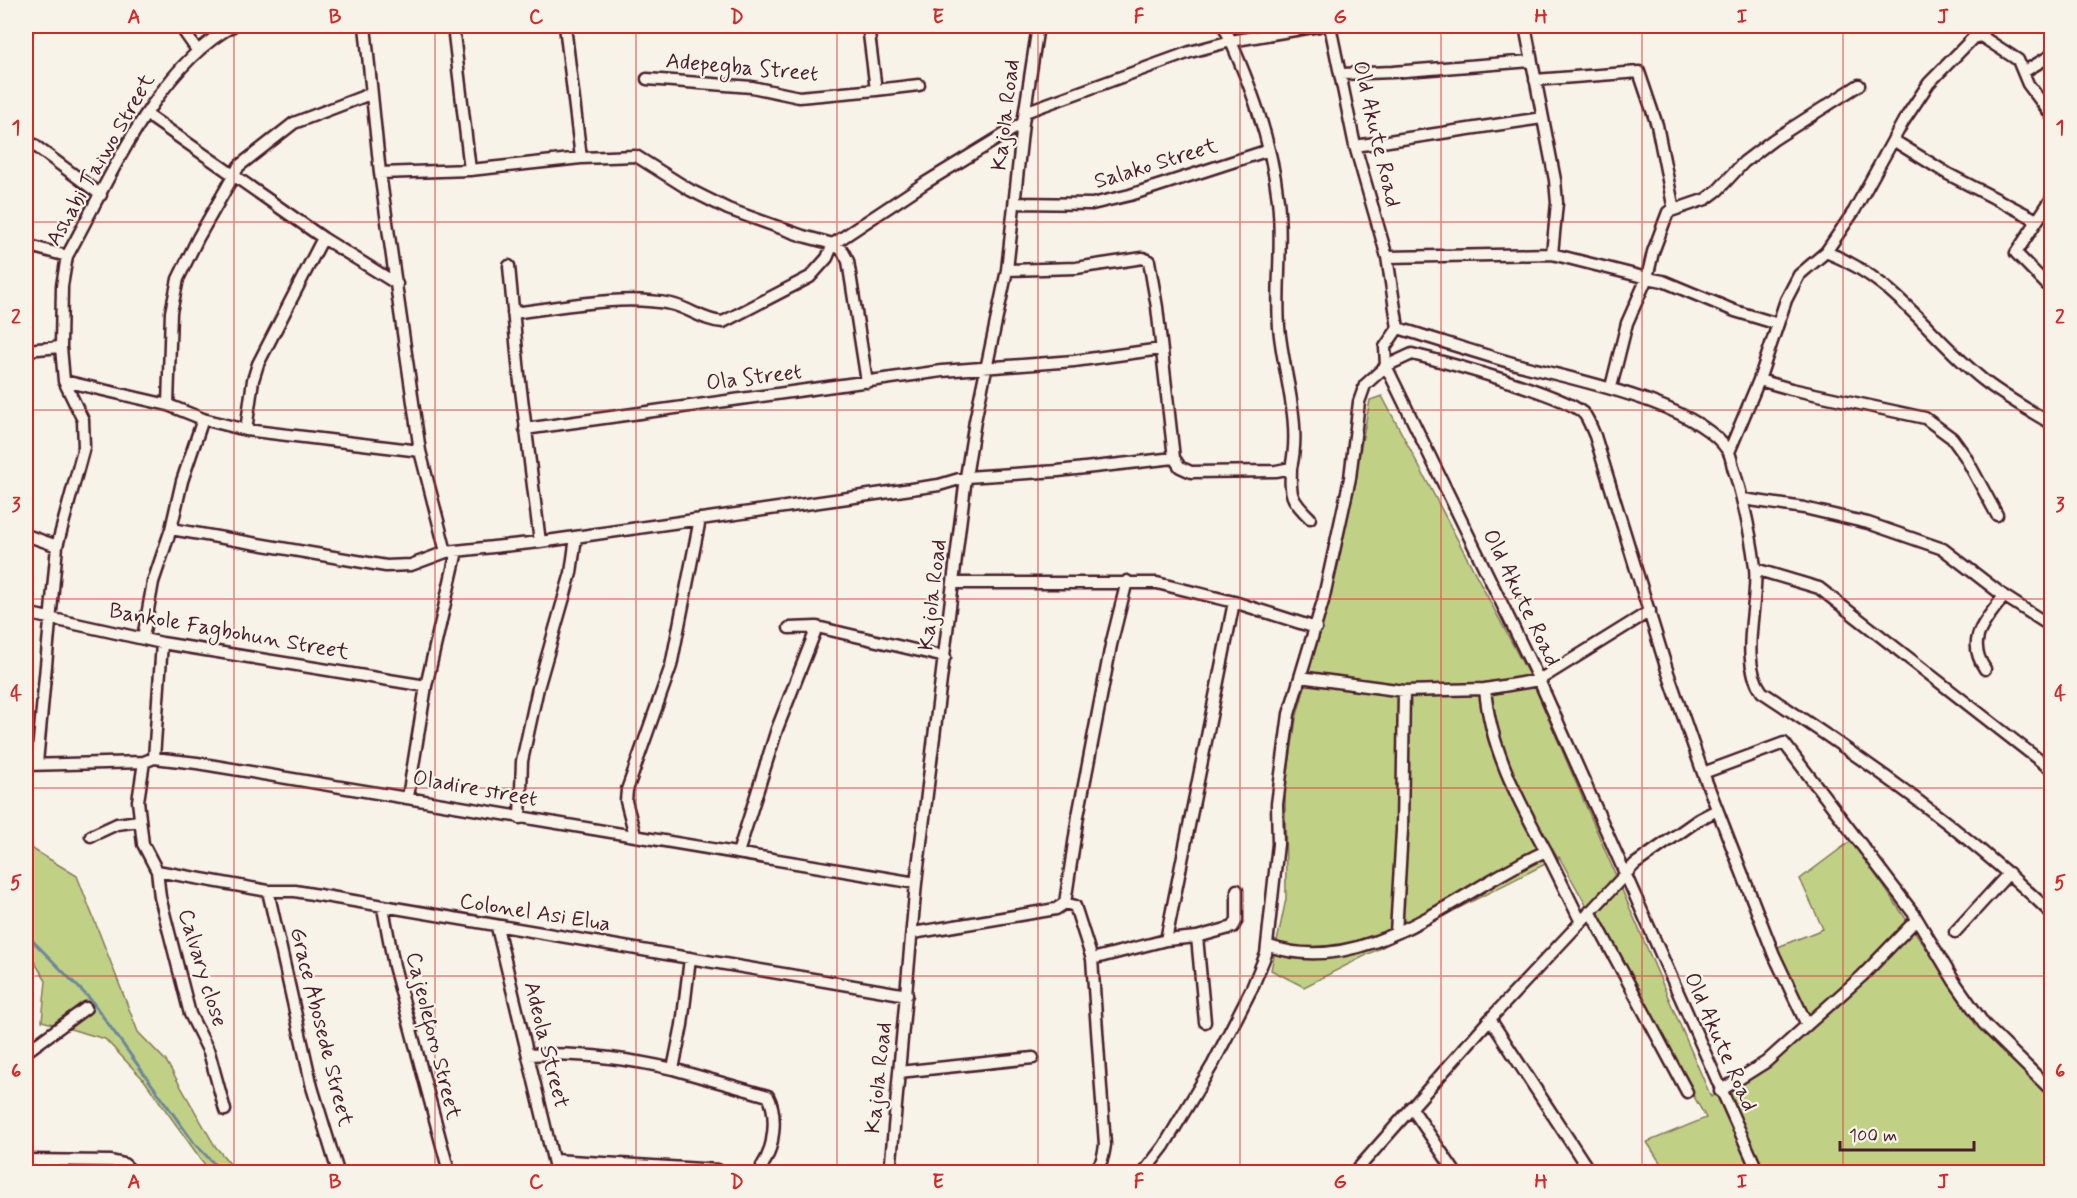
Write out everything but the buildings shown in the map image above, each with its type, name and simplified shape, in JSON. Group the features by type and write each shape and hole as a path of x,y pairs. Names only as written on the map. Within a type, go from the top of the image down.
{"street":[{"path":"180,26 197,50"},
{"name":"Ashabi Taiwo Street","path":"37,763 48,616 57,546 84,447 83,420 64,381 61,347 62,286 67,256 166,82 197,50 233,26"},
{"path":"365,26 370,94 380,173 420,451 452,551 426,686 408,797"},
{"path":"453,26 470,170"},
{"path":"566,26 581,158"},
{"path":"868,26 876,90"},
{"name":"Kajola Road","path":"890,1173 914,933 916,883 966,477 1007,270 1023,123 1038,26"},
{"path":"1224,26 1248,78 1269,150 1278,200 1281,254 1277,296 1279,330 1292,403 1294,453 1290,495 1297,506 1310,518"},
{"path":"1025,112 1137,69 1231,41 1319,26"},
{"name":"Old Akute Road","path":"1330,26 1355,146 1387,257 1398,328"},
{"path":"1525,26 1556,192 1552,254"},
{"path":"1729,452 1759,380 1785,300 1799,275 1826,252 1854,211 1893,140 1929,83 1973,38 1981,36 2018,60 2025,71 2028,84 2052,116"},
{"path":"2025,71 2052,55"},
{"path":"1341,74 1531,61"},
{"path":"1535,80 1640,72 1657,125 1674,210"},
{"name":"Adepegba Street","path":"647,79 752,87 799,97 919,85"},
{"path":"1611,387 1627,323 1647,278 1665,216 1719,190 1744,162 1766,145 1859,85"},
{"path":"168,405 171,312 178,279 233,175 245,158 281,131 370,94"},
{"path":"146,114 323,238 397,284"},
{"path":"1355,146 1542,118"},
{"path":"513,313 641,301 672,305 723,322 810,277 827,258 833,244 925,183 1023,123"},
{"path":"26,139 101,195"},
{"path":"1893,140 1948,174 2037,220"},
{"name":"Salako Street","path":"1016,203 1092,204 1130,195 1269,150"},
{"path":"380,173 470,170 581,158 636,156 690,190 728,209 803,236 833,244 842,250 848,261 867,382"},
{"path":"2052,198 2016,254 2052,290"},
{"path":"246,430 253,380 258,364 323,238"},
{"path":"26,245 67,256"},
{"path":"1826,252 1870,275 1903,300 1929,329 1982,379 2052,424"},
{"path":"1387,257 1552,254 1663,281 1735,311 1778,324"},
{"path":"1007,270 1076,268 1143,258 1149,261 1174,458 1180,467 1191,472 1276,471 1291,468"},
{"path":"508,266 525,429 540,542"},
{"path":"1386,366 1385,347 1398,328 1515,364 1611,387 1686,418 1712,435 1729,452 1743,499 1755,569 1751,630 1753,674 1762,692 1848,749 2009,873 2052,914"},
{"path":"26,350 61,347"},
{"name":"Ola Street","path":"525,429 987,366 1029,365 1161,349"},
{"path":"1144,1173 1164,1146 1213,1064 1252,988 1269,946 1278,844 1276,804 1289,714 1316,628 1350,478 1359,402 1365,385 1386,366 1412,354 1494,378 1570,404 1584,414 1603,458 1703,773 1774,955 1807,1025"},
{"name":"Old Akute Road","path":"1386,366 1539,680 1758,1173"},
{"path":"1759,380 1924,418 1952,438 1965,456 1998,515"},
{"path":"64,381 168,405 203,419 246,430 420,451"},
{"path":"143,638 153,582 171,529 182,481 203,419"},
{"path":"171,529 386,566 411,565 452,551 540,542 939,485 966,477 1048,472 1174,458"},
{"path":"1743,499 1804,508 1869,523 1943,549 2004,596 2052,627"},
{"path":"635,835 626,801 627,790 671,666 700,519"},
{"path":"26,535 57,546"},
{"path":"520,818 522,761 538,688 571,573 576,537"},
{"path":"1755,569 1819,588 2052,770"},
{"path":"914,933 1056,909 1065,903 1078,816 1111,645 1127,582"},
{"path":"954,583 1157,583 1234,602 1316,628"},
{"path":"1985,669 1976,656 1977,636 2004,596"},
{"path":"1166,940 1234,602"},
{"path":"1300,677 1404,691 1485,689 1539,680 1650,611"},
{"name":"Bankole Fagbohun Street","path":"26,613 48,616 162,643 426,686"},
{"path":"789,628 818,627 945,657"},
{"path":"738,853 777,729 818,627"},
{"path":"157,871 143,844 139,821 139,789 149,760 162,643"},
{"path":"1485,689 1496,747 1514,792 1581,922"},
{"path":"1396,933 1402,830 1404,691"},
{"path":"1703,773 1784,744 1917,919 1954,981 1984,1024 2052,1091"},
{"name":"Oladire street","path":"26,765 149,760 408,797 520,818 635,835 916,883"},
{"path":"1355,1173 1411,1107 1590,910 1644,857 1717,810"},
{"path":"91,836 117,824 139,821"},
{"path":"1269,946 1287,952 1314,955 1352,949 1396,933 1445,909 1546,851"},
{"name":"Colonel Asi Elua","path":"157,871 268,891 295,891 383,908 907,995"},
{"name":"Calvary close","path":"157,871 160,897 190,1014 209,1052 225,1110"},
{"path":"1956,932 2009,873"},
{"path":"1092,959 1166,940 1197,937 1233,927 1237,920 1237,890"},
{"name":"Grace Abosede Street","path":"268,891 312,1087 338,1173"},
{"path":"1065,903 1075,906 1092,959 1105,1145 1103,1159 1090,1173"},
{"name":"Cajeoleforo Street","path":"383,908 394,966 449,1173"},
{"path":"1590,910 1687,1092"},
{"path":"1720,1091 1766,1062 1862,976 1917,919"},
{"name":"Adeola Street","path":"497,927 556,1173"},
{"path":"1197,937 1205,1022"},
{"path":"673,1069 682,1025 690,958"},
{"path":"26,1052 86,1008"},
{"path":"1490,1019 1590,1173"},
{"path":"528,1055 567,1053 611,1057 673,1069 768,1096 772,1140 770,1155 762,1166"},
{"path":"899,1072 1033,1058"},
{"path":"1411,1107 1455,1173"},
{"path":"26,1160 111,1161 124,1164 133,1173"},
{"path":"554,1160 673,1170 718,1170"}],"green space":[{"path":"1382,396 1534,685 1711,1097 1806,1035 1773,949 1823,929 1800,879 1852,840 1969,1011 2051,1091 2051,1172 1666,1172 1647,1142 1706,1118 1559,857 1304,987 1271,970 1286,899 1285,790 1296,719 1336,576 1370,400"},
{"path":"26,845 77,876 138,1032 166,1061 215,1146 237,1172 210,1172 144,1080 105,1039 42,1021 46,981 26,948"}],"waterway":[{"path":"26,51 35,26"},
{"path":"26,934 91,1000 194,1143 222,1172"}]}
